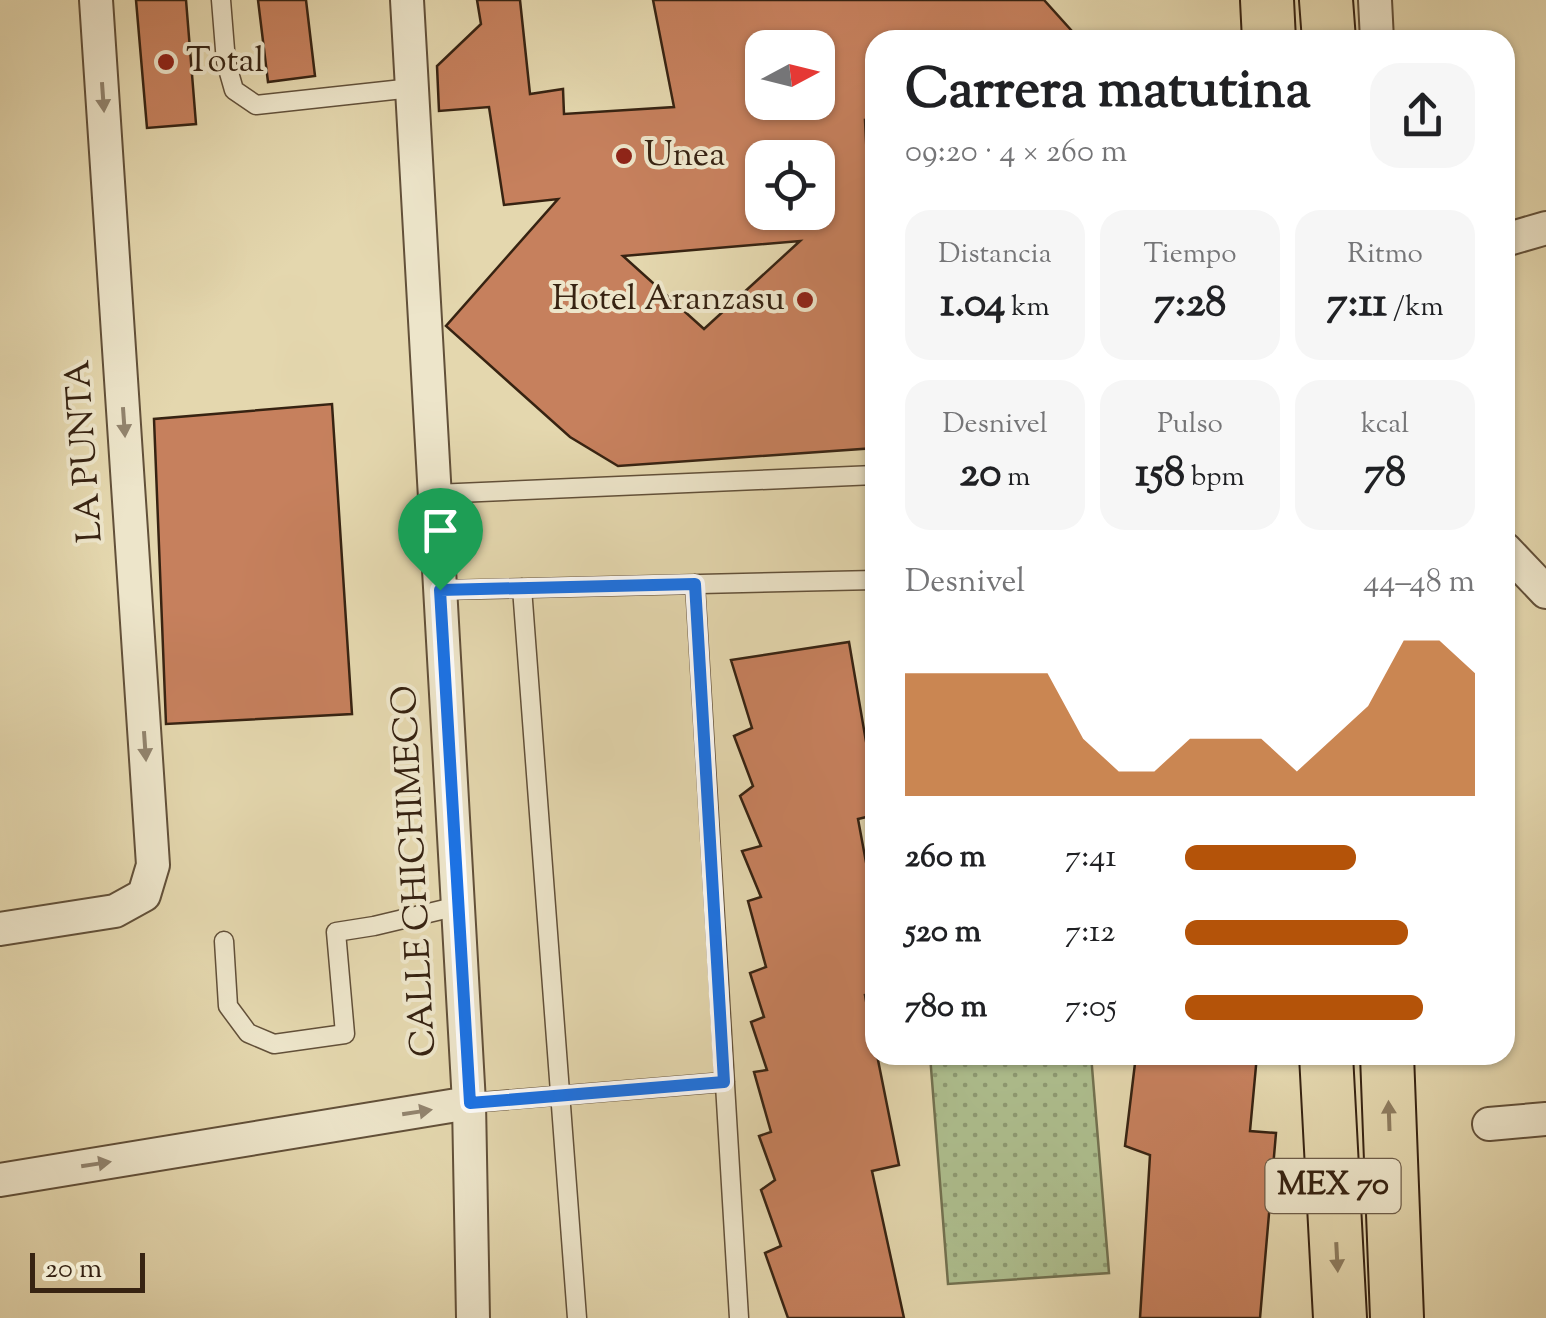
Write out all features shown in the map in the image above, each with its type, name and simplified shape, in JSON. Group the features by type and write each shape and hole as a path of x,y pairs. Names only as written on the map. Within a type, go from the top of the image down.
{"main road":[{"path":"1266,0 1268,30"},
{"path":"1326,0 1328,30"},
{"name":"MEX 70","path":"1327,1065 1340,1318"},
{"name":"MEX 70","path":"1387,1065 1397,1318"}],"street":[{"name":"LA PUNTA","path":"0,928 116,911 144,895 153,865 96,0"},
{"name":"CALLE CHICHIMECO","path":"407,0 470,1103 472,1318"},
{"path":"1374,0 1376,30"},
{"path":"1515,237 1546,228"},
{"path":"1515,559 1546,592"},
{"path":"0,1180 470,1103"},
{"path":"1488,1124 1546,1120"}],"lane":[{"path":"221,0 226,62 234,90 256,106 412,88"},
{"path":"435,494 865,475"},
{"path":"440,590 865,580"},
{"path":"695,584 738,1318"},
{"path":"522,588 577,1318"},
{"path":"224,941 228,1006 248,1034 274,1044 304,1042 345,1034 336,932 458,906"},
{"path":"470,1103 724,1082"}],"green space":[{"path":"931,1065 1092,1065 1109,1273 948,1284"}],"building":[{"name":"Total","path":"136,0 186,0 196,124 147,128"},
{"name":"Total","path":"258,0 306,0 315,76 268,82"},
{"path":"477,0 520,0 530,94 563,89 564,114 674,107 653,0 1044,0 1071,30 865,30 865,449 618,466 570,437 446,326 558,199 504,205 489,107 439,111 437,66 481,24","holes":["800,241 704,329 623,256"]},
{"path":"332,404 352,714 166,724 154,419"},
{"path":"849,642 865,736 865,817 858,819 865,857 865,1065 879,1065 899,1165 872,1171 904,1318 788,1318 765,1253 781,1246 761,1190 775,1180 759,1136 771,1132 754,1072 767,1070 751,1022 764,1017 750,973 766,967 748,901 761,897 742,851 761,846 740,796 753,786 734,736 752,728 731,660"},
{"path":"1135,1065 1256,1065 1250,1131 1276,1133 1260,1318 1140,1318 1150,1155 1125,1146"}],"place":[{"name":"Total","path":"166,62"},
{"name":"Unea","path":"624,156"},
{"name":"Hotel Aranzasu","path":"805,300"}],"route":[{"path":"695,584 724,1082 470,1103 440,590 695,584"}]}
